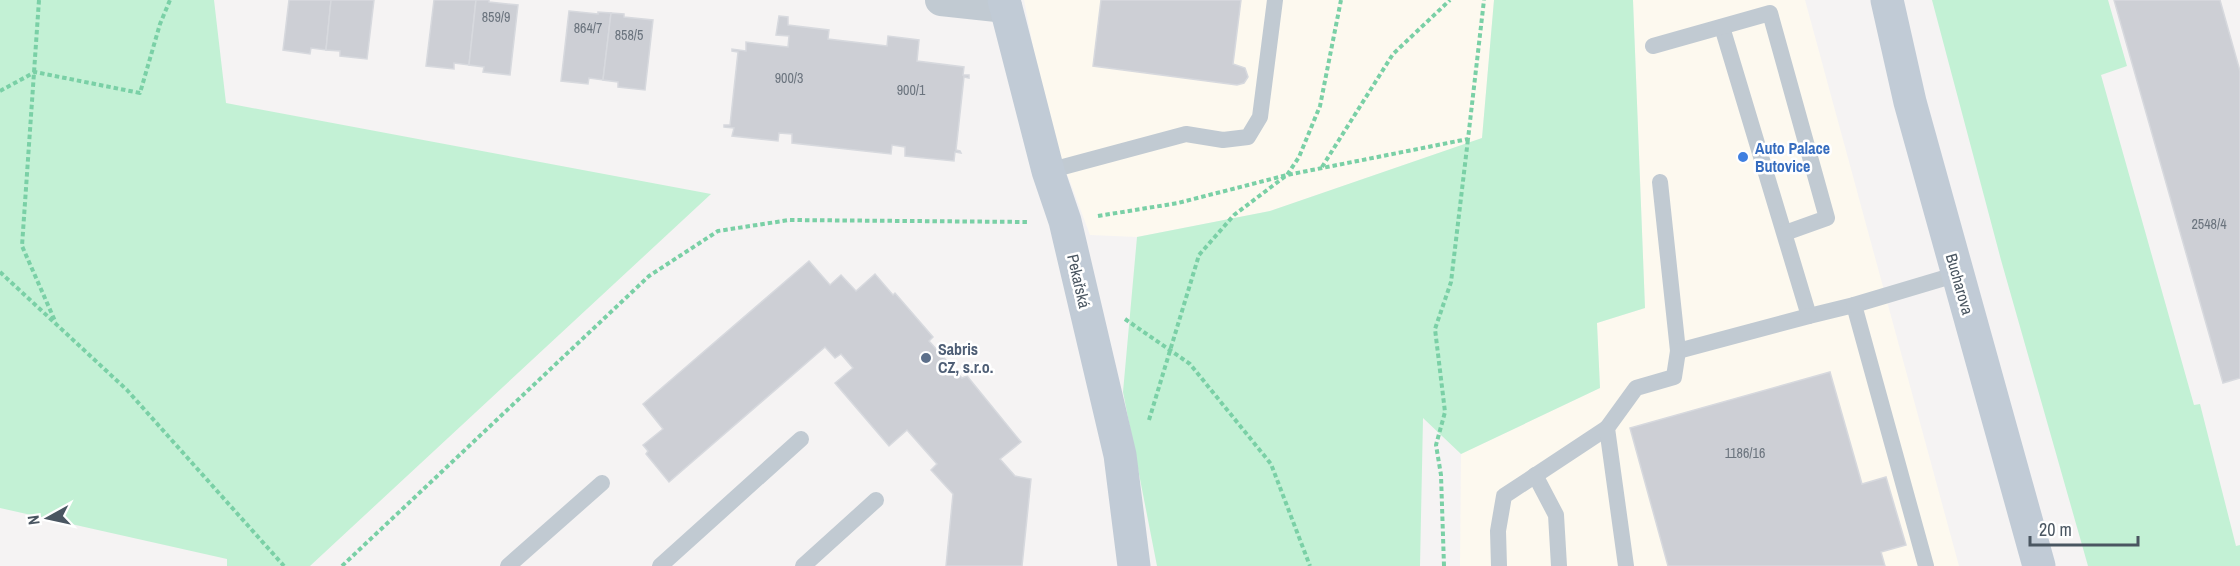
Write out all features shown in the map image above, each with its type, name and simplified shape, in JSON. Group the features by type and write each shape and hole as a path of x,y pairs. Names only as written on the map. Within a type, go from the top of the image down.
{"street":[{"path":"941,0 1005,4"},
{"name":"Bucharova","path":"1887,0 1910,102 2039,566"},
{"name":"Pekařská","path":"1005,4 1048,171 1065,221 1120,455 1134,566"}],"lane":[{"path":"1048,171 1185,134 1223,140 1248,137 1260,117 1275,0"},
{"path":"1653,46 1770,13 1827,218 1785,233"},
{"path":"1722,27 1809,316"},
{"path":"1499,566 1498,531 1504,496 1607,428 1636,388 1674,377 1678,351 1660,182"},
{"path":"1678,351 1854,305 1958,274"},
{"path":"1854,305 1926,566"},
{"path":"1607,428 1626,566"},
{"path":"660,566 801,439"},
{"path":"1536,475 1556,515 1559,566"},
{"path":"508,566 602,483"},
{"path":"803,566 876,500"}],"path":[{"path":"39,0 22,246 57,324"},
{"path":"0,91 35,72 140,93 160,24 170,0"},
{"path":"1120,455 1141,446 1199,255 1234,215 1287,175 1299,157 1320,106 1341,0"},
{"path":"1322,168 1393,54 1450,0"},
{"path":"1444,566 1441,475 1437,446 1445,412 1435,329 1451,282 1484,0"},
{"path":"342,566 649,276 718,231 789,219 1065,221 1178,203 1287,175 1468,139"},
{"path":"0,272 127,390 284,566"},
{"path":"1081,288 1190,364 1271,464 1310,566"}],"shaded area":[{"path":"1024,0 1494,0 1482,138 1270,211 1137,237 1090,235 1060,155 1036,62"},
{"name":"Auto Palace Butovice","path":"1633,0 1805,0 1959,566 1460,566 1461,454 1600,388 1597,323 1645,308"}],"green space":[{"path":"0,0 214,0 226,103 711,194 310,566 227,566 227,559 0,508"},
{"path":"1494,0 1633,0 1645,308 1597,323 1600,388 1461,454 1423,418 1420,566 1157,566 1123,392 1137,237 1270,211 1482,138"},
{"path":"1932,0 2108,0 2127,66 2101,75 2194,405 2200,404 2236,546 2240,545 2240,566 2088,566 2001,260"}],"building":[{"path":"289,0 331,0 326,50 311,48 310,54 283,50"},
{"path":"331,0 374,0 367,59 340,56 340,51 326,50"},
{"path":"434,0 476,0 469,65 454,63 454,69 426,66"},
{"path":"476,0 518,5 510,75 483,72 484,67 469,65"},
{"path":"1101,0 1241,0 1233,64 1245,68 1248,77 1244,83 1237,85 1093,66"},
{"path":"2114,0 2220,0 2240,71 2240,378 2223,383"},
{"path":"569,11 611,13 603,80 589,78 588,84 561,81"},
{"path":"611,13 624,14 624,17 653,20 645,90 618,87 618,82 603,80"},
{"path":"779,16 788,17 788,25 829,30 828,39 887,46 888,36 919,40 917,61 964,67 963,75 969,75 969,78 964,77 956,150 961,153 955,152 954,161 905,156 905,147 892,145 891,154 792,143 792,134 779,133 778,141 732,136 734,128 724,127 724,125 730,125 738,52 732,49 746,51 746,42 788,47 789,36 776,35"},
{"path":"809,261 830,285 841,275 856,291 875,274 893,295 895,293 933,337 929,341 962,378 967,376 1021,442 1000,459 1015,476 1031,479 1022,566 946,566 953,494 931,470 937,464 907,430 889,446 835,383 853,368 841,354 835,358 825,347 669,482 646,454 648,451 643,445 663,429 643,404"},
{"path":"1830,372 1862,484 1886,477 1906,545 1881,552 1885,566 1668,566 1630,428"}],"place":[{"name":"Auto Palace Butovice","path":"1743,157"},
{"name":"Sabris CZ, s.r.o.","path":"926,358"}]}
